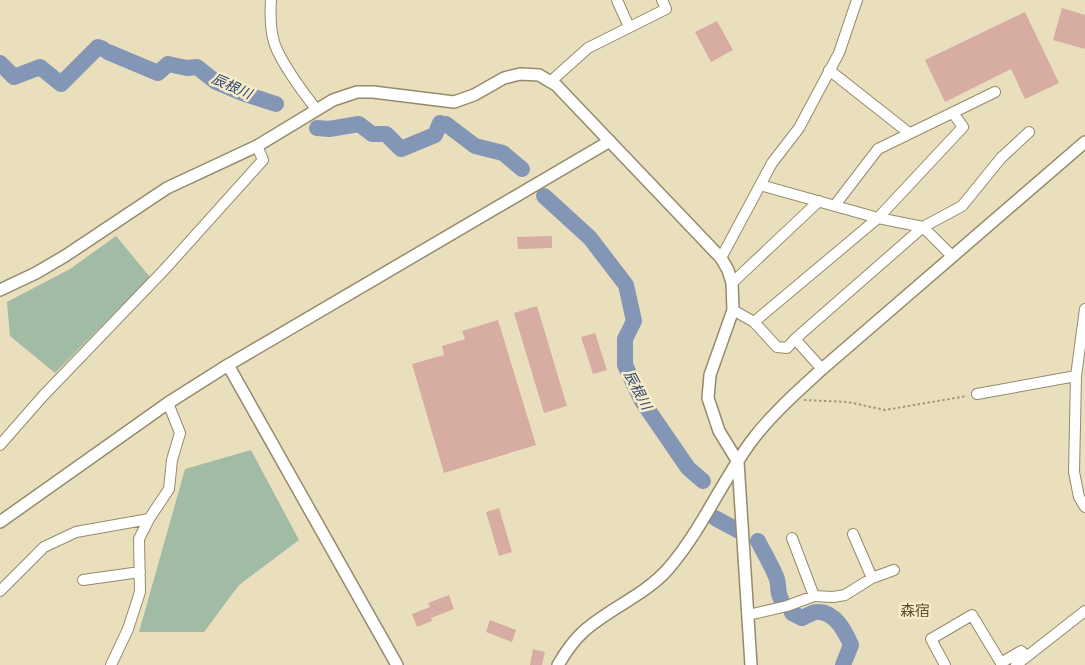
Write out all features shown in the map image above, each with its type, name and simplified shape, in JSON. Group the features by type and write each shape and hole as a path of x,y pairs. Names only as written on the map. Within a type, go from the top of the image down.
{"street":[{"path":"271,0 272,32 276,50 316,109"},
{"path":"617,0 629,27"},
{"path":"550,82 588,48 666,9 662,0"},
{"path":"721,258 772,163 799,128 839,53 857,0"},
{"path":"829,70 909,133"},
{"path":"0,290 36,273 65,256 167,188 257,146 333,100 357,92 374,92 454,102 474,95 504,78 520,74 539,75 556,86 610,141 721,258 728,270 732,283 733,310 710,375 708,398 719,432 738,462 751,665"},
{"path":"835,205 878,149 995,92"},
{"path":"754,322 878,218 963,127 953,113"},
{"path":"733,310 754,322 777,347 787,348 924,227 962,206 1000,158 1029,132"},
{"path":"0,522 168,403 228,365 610,141"},
{"path":"558,665 573,641 584,630 650,585 667,570 694,534 753,439 792,397 1085,142"},
{"path":"0,445 43,396 165,269 263,160 257,146"},
{"path":"760,185 878,218 924,227 952,256"},
{"path":"732,283 819,201"},
{"path":"1085,309 1076,376 1074,472 1079,496 1085,506"},
{"path":"795,339 822,369"},
{"path":"228,365 397,665"},
{"path":"977,394 1076,376"},
{"path":"111,665 128,629 140,592 139,539 149,519 169,489 172,460 180,433 168,403"},
{"path":"0,592 44,547 76,532 149,519"},
{"path":"853,534 872,578"},
{"path":"792,538 814,596"},
{"path":"748,615 787,606 814,596 833,597 845,595 872,578 894,570"},
{"path":"83,580 140,572"},
{"path":"1016,665 1085,611"},
{"path":"945,665 931,639 972,615 1001,663 1021,651 1027,656"}],"path":[{"path":"792,397 803,400 848,402 885,410 977,394"}],"green space":[{"path":"116,236 150,277 55,373 10,336 7,302 70,269"},
{"path":"251,450 299,540 239,585 204,632 139,632 185,469"}],"building":[{"path":"1062,8 1085,15 1085,49 1053,40"},
{"path":"1025,12 1059,83 1025,99 1011,69 945,102 925,60"},
{"path":"717,21 733,50 711,62 695,32"},
{"path":"552,236 552,248 518,249 517,237"},
{"path":"537,306 567,406 544,413 514,313"},
{"path":"498,320 536,445 444,473 412,364 444,355 442,346 465,339 462,331"},
{"path":"595,333 607,370 593,374 581,337"},
{"path":"499,508 512,552 499,556 486,512"},
{"path":"449,595 454,609 431,618 432,621 417,627 412,614 430,607 428,603"},
{"path":"490,620 516,630 512,642 486,632"},
{"path":"533,649 545,652 542,665 530,665"}],"waterway":[{"name":"辰根川","path":"0,63 14,77 40,67 61,84 98,47 103,49"},
{"name":"辰根川","path":"108,52 158,73 168,64 187,68 197,67 216,82 276,104"},
{"name":"辰根川","path":"317,128 329,129 359,124 372,134 386,134 401,149 435,135 440,123"},
{"name":"辰根川","path":"446,124 475,146 503,153 522,169"},
{"name":"辰根川","path":"544,196 590,238 626,285 634,321 625,339 625,365 642,401 688,468 703,481"},
{"name":"辰根川","path":"715,518 739,531"},
{"name":"辰根川","path":"758,541 777,579 781,599"},
{"name":"辰根川","path":"792,613 802,618 815,612 823,613 834,618 839,623 851,645 843,665"}],"district":[{"name":"森宿","path":"915,611"}]}
